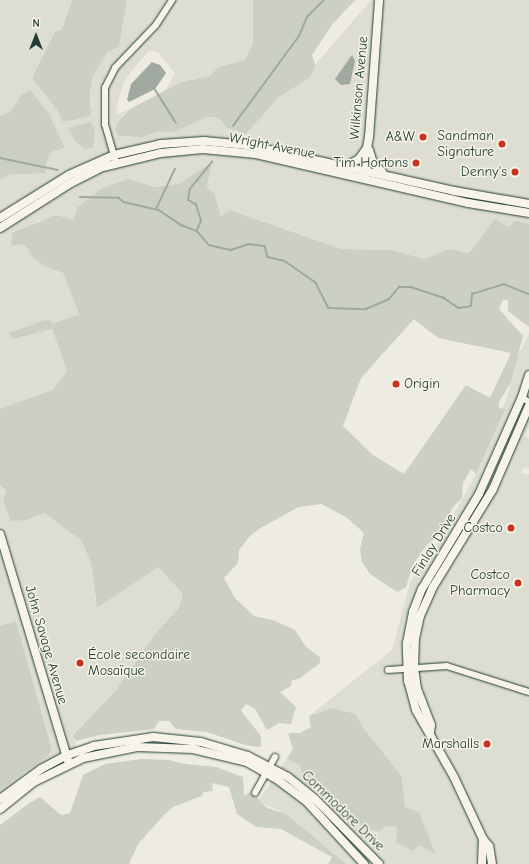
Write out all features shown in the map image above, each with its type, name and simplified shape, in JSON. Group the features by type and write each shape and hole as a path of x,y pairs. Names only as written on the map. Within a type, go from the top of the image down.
{"main road":[{"name":"Wilkinson Avenue","path":"362,179 368,146 379,0"},
{"name":"Wright Avenue","path":"0,218 69,175 162,144 204,141 247,145 364,169 454,190 529,204"},
{"path":"346,166 359,159 368,146"},
{"path":"368,146 373,163 384,174"},
{"name":"Wright Avenue","path":"0,228 71,183 115,159 183,150 225,150 256,154 468,203 529,213"},
{"name":"Finlay Drive","path":"492,864 489,846 483,839 471,810 430,732 431,726 410,668 408,635 418,596 479,494 526,399 529,375"},
{"name":"Finlay Drive","path":"410,668 416,631 426,601 489,496 529,406"},
{"name":"John Savage Avenue","path":"0,534 68,760"},
{"name":"Commodore Drive","path":"0,800 30,776 116,741 174,738 218,746 288,777 316,799 379,864"},
{"name":"Commodore Drive","path":"0,809 29,785 68,760"},
{"name":"Commodore Drive","path":"268,769 308,804 364,864"},
{"name":"Finlay Drive","path":"482,864 483,839"}],"street":[{"path":"115,159 103,112 103,99 109,78 156,25 172,0"},
{"path":"388,670 447,666 514,689 529,692"},
{"path":"255,793 275,757"}],"shaded area":[{"path":"0,0 72,0 62,29 32,78 58,110 92,107 90,91 93,76 108,52 119,47 127,0 253,0 253,43 245,60 218,67 210,76 182,82 163,94 175,74 160,54 155,51 148,52 134,68 123,84 116,111 119,114 129,109 117,123 142,137 157,132 175,132 207,117 219,118 227,128 246,134 278,98 293,89 316,68 315,65 371,0 529,0 529,224 516,220 508,227 495,219 469,253 449,249 424,259 392,250 341,249 230,210 221,216 214,193 207,187 212,163 179,184 154,187 129,179 74,220 39,220 25,230 12,233 11,246 23,244 44,266 63,273 79,314 52,324 42,321 10,333 13,339 52,329 67,371 52,390 0,409 0,180 8,175 46,173 46,165 51,152 65,147 21,95 11,111 0,116"},
{"path":"72,0 127,0 119,47 108,52 93,76 90,91 91,116 63,122 57,110 32,78 55,32 62,29"},
{"path":"253,0 355,0 332,25 312,55 316,67 309,78 278,98 246,134 227,128 219,118 207,117 175,132 157,132 142,137 119,136 115,130 117,123 130,109 182,82 210,76 218,67 245,60 253,43"},
{"path":"352,55 355,61 350,84 341,85 335,79"},
{"path":"152,62 160,65 166,73 155,89 129,102 127,100 131,84"},
{"path":"30,90 49,114 65,148 51,152 46,165 46,173 8,175 0,180 0,116 11,111 21,95"},
{"path":"91,122 95,132 93,147 85,149 76,142 68,128"},
{"path":"212,162 207,187 214,193 221,216 230,210 341,249 392,250 424,259 449,249 469,253 495,219 508,227 516,220 529,224 529,327 508,311 508,300 503,300 499,309 523,336 511,382 499,402 499,408 505,409 476,474 471,469 463,483 462,498 453,507 438,536 425,547 413,565 406,587 397,592 370,574 362,562 360,549 364,533 346,517 321,504 299,507 262,527 251,535 239,550 238,563 224,578 235,598 254,616 275,621 295,630 306,647 320,657 320,663 299,679 292,680 291,686 280,692 296,707 291,724 279,723 267,730 255,709 246,704 241,711 261,736 261,747 245,745 207,732 176,729 169,721 159,721 154,729 100,735 76,741 73,735 117,689 155,634 178,609 183,594 158,567 97,608 91,564 82,541 44,513 26,520 11,521 3,499 6,491 0,484 0,409 52,390 67,371 52,329 13,339 9,333 42,321 51,320 52,324 79,314 63,273 44,266 33,258 29,250 23,244 11,246 12,233 55,215 74,220 77,208 102,188 129,179 154,187 179,184","holes":["414,319 438,338 511,353 490,398 466,385 404,474 373,455 343,426 361,378"]},
{"path":"529,334 529,426 525,436 529,439 529,468 524,467 521,473 529,474 529,864 346,864 286,814 258,801 287,758 300,766 303,773 320,783 343,807 353,822 397,827 435,855 405,807 402,777 362,726 356,714 332,708 309,716 392,650 410,583 436,546 476,474 507,397 517,357"},
{"path":"0,484 26,520 44,513 82,541 91,564 96,605 158,567 183,594 178,609 155,634 117,689 73,734 78,753 29,780 0,806 0,790 48,756 52,747 16,621 0,626"},
{"path":"16,621 52,749 48,756 0,790 0,626"},
{"path":"332,708 356,714 362,726 402,777 405,807 419,812 436,855 420,845 412,851 396,842 397,827 386,826 379,832 353,822 343,807 320,783 302,773 300,766 287,758 293,749 288,733 300,733 311,727 309,716"},
{"path":"141,759 169,760 185,764 216,767 243,777 244,796 251,791 267,808 286,814 346,864 328,864 332,857 281,829 256,827 237,814 229,787 212,783 213,791 203,792 202,796 173,807 163,816 138,844 129,864 0,864 0,825 28,804 40,797 61,815 70,813 83,775 105,764"}],"waterway":[{"path":"233,126 299,36 307,17 324,0"},
{"path":"155,89 176,123"},
{"path":"0,158 58,170"},
{"path":"197,230 201,221 196,205 188,200 190,189 212,162"},
{"path":"156,209 175,169"},
{"path":"80,197 119,198 124,202 159,210 181,225 197,231 209,245 231,250 248,244 265,246 268,257 285,261 316,283 329,308 366,309 389,299 399,287 411,287 444,298 459,308 471,306 472,294 504,284 529,294"}],"place":[{"name":"A&W","path":"423,137"},
{"name":"Sandman Signature","path":"502,144"},
{"name":"Tim Hortons","path":"416,163"},
{"name":"Denny's","path":"515,172"},
{"name":"Origin","path":"396,384"},
{"name":"Costco","path":"511,528"},
{"name":"Costco Pharmacy","path":"518,583"},
{"name":"École secondaire Mosaïque","path":"80,663"},
{"name":"Marshalls","path":"487,744"}]}
